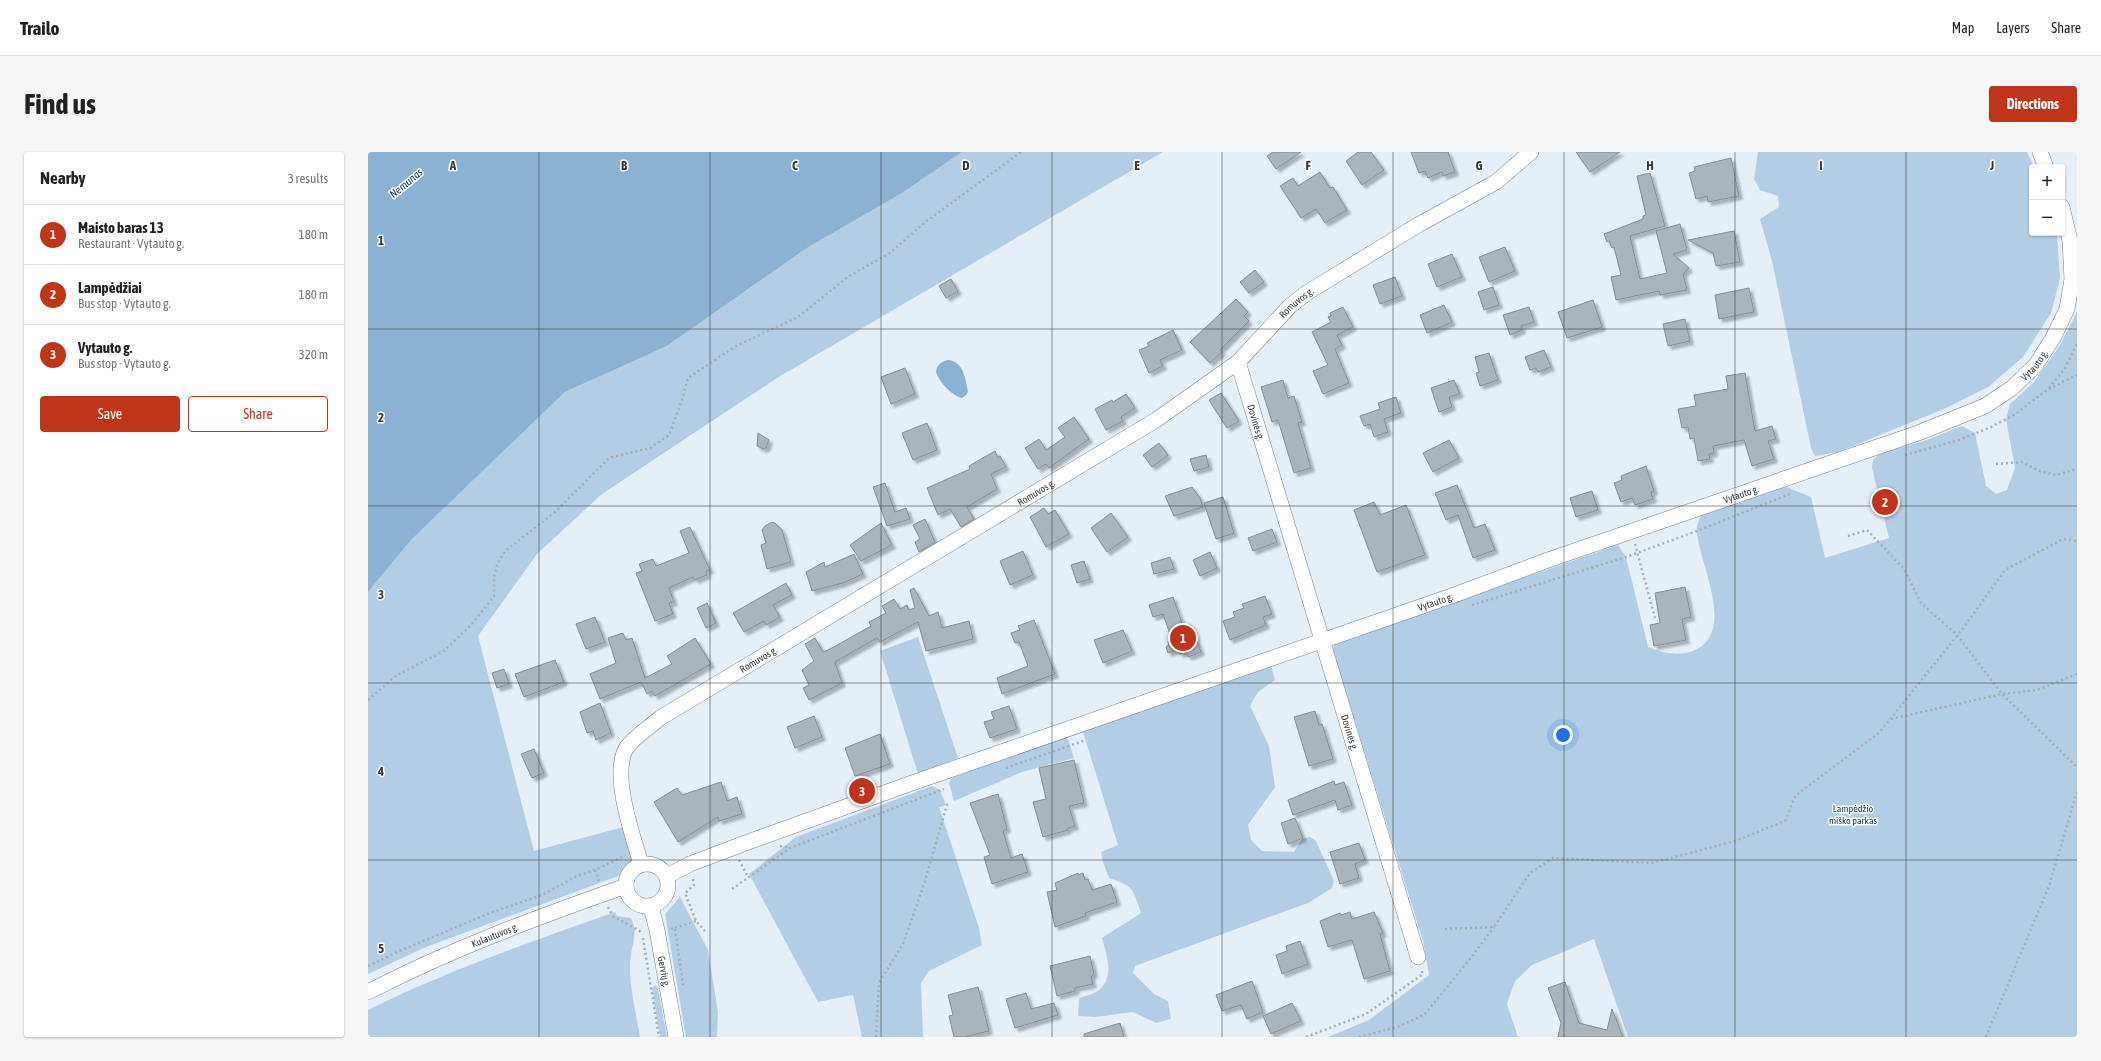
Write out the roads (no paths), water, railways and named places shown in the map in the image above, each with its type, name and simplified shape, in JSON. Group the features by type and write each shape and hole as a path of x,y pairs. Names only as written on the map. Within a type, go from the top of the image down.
{"street":[{"name":"Romuvos g.","path":"641,864 625,802 622,766 628,746 660,718 1156,420 1238,362 1290,306 1308,292 1418,225 1496,182 1531,152"},
{"path":"2040,152 2045,164"},
{"name":"Vytauto g.","path":"667,876 690,864 734,847 1066,728 1323,641 1548,560 1918,433 1985,406 2012,388 2035,366 2053,338 2066,309 2072,279 2070,241 2065,220"},
{"name":"Dovinės g.","path":"1238,362 1418,957"},
{"path":"641,864 656,866 667,876 669,884 666,895 658,904 651,907 637,904 631,900 626,886 630,873 641,864"},
{"name":"Kulautuvos g.","path":"368,992 397,977 498,933 626,886"},
{"name":"Gervių g.","path":"651,907 657,930 676,1037"}],"water":[{"name":"Nemunas","path":"368,152 962,152 902,193 807,248 667,346 565,392 411,540 368,592"},
{"path":"949,360 958,364 965,376 968,391 962,398 946,388 936,372 940,363"}],"place":[{"name":"Lampėdžiai","path":"1885,502"},
{"name":"Maisto baras 13","path":"1183,638"},
{"name":"Vytauto g.","path":"862,791"}],"park label":[{"name":"Lampėdžio miško parkas","path":"1853,814"}]}
